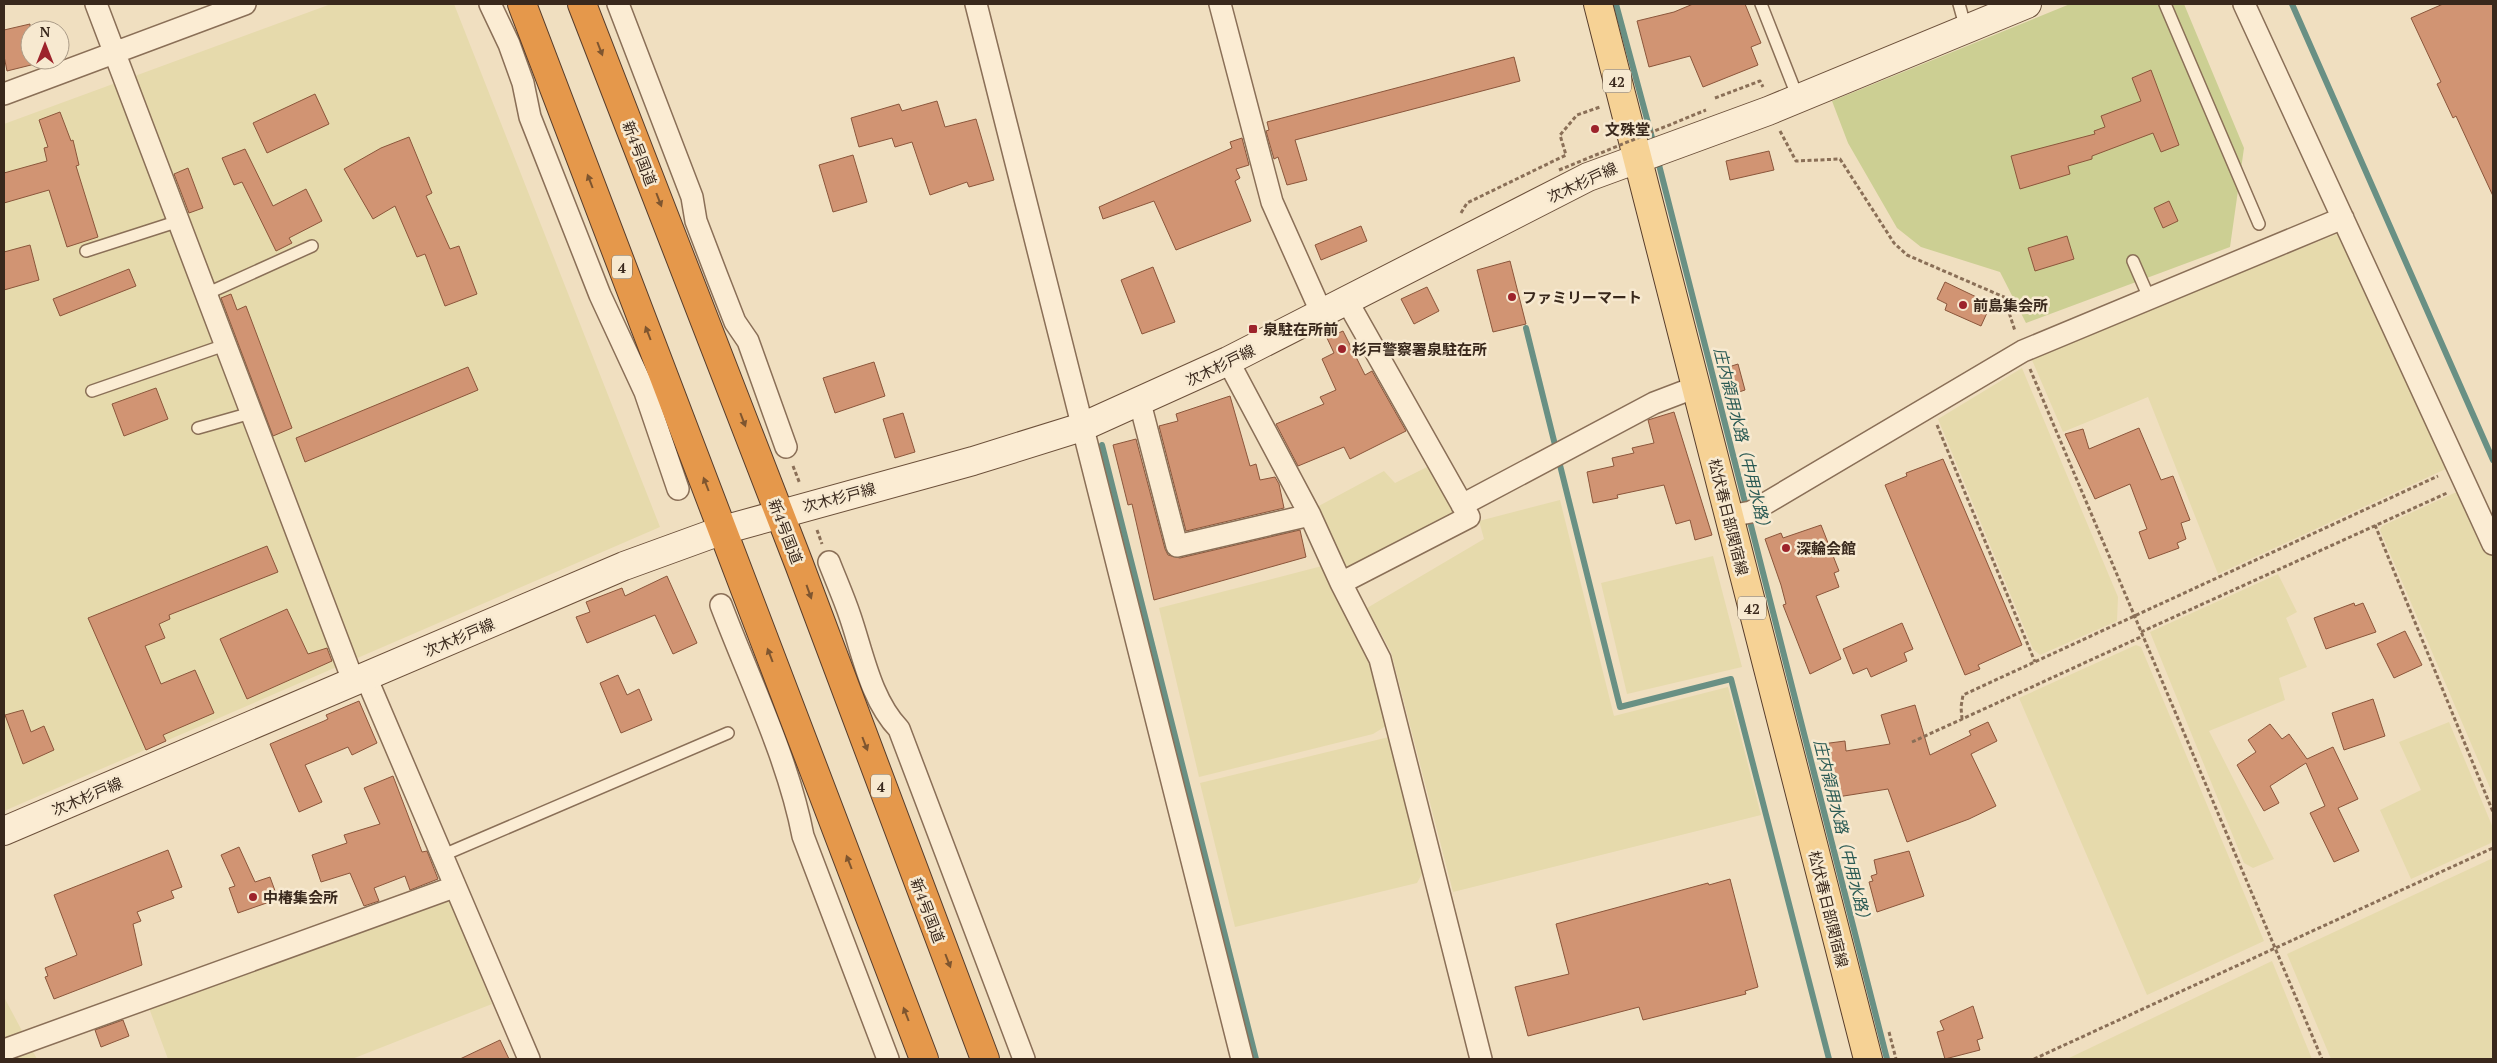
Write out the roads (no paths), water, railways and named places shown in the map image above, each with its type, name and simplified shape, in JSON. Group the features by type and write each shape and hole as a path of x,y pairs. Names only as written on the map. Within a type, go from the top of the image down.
{"highway":[{"name":"新4号国道","path":"582,4 779,513 985,1059"},
{"name":"4","path":"526,16 924,1059"}],"main road":[{"name":"松伏春日部関宿線","path":"1598,4 1868,1059"},
{"name":"次木杉戸線","path":"4,831 624,566 723,530 779,513 982,459 1082,427 1228,362 1588,177 1768,111 1798,98 1962,16 2027,4"}],"street":[{"path":"96,4 251,413 360,680 441,856 529,1059"},
{"path":"4,94 245,4"},
{"path":"490,4 509,44 523,82 530,117 600,295 645,392 678,488"},
{"path":"618,4 692,197 696,221 735,322 748,341 786,447"},
{"path":"976,4 1242,1059"},
{"path":"1220,4 1272,202 1322,314"},
{"path":"2244,4 2493,544"},
{"path":"509,44 526,16"},
{"path":"1729,516 1751,512 2023,351 2150,300 2343,218"},
{"path":"1341,583 1469,517 1347,301"},
{"path":"1228,362 1310,515 1341,583 1380,659 1481,1059"},
{"path":"1462,505 1654,402 1696,387"},
{"path":"1140,402 1177,546 1310,515"},
{"path":"829,562 850,614 866,667 887,717 899,729 1024,1059"},
{"path":"721,605 796,800 803,836 888,1059"},
{"path":"840,676 866,667"},
{"path":"784,768 810,759"},
{"path":"4,1050 454,887"}],"lane":[{"path":"1761,4 1798,98"},
{"path":"2165,4 2259,224"},
{"path":"86,251 179,222"},
{"path":"206,294 312,246"},
{"path":"2133,261 2150,300"},
{"path":"92,391 225,345"},
{"path":"198,428 251,413"},
{"path":"441,856 728,733"}],"waterway":[{"name":"庄内領用水路（中用水路）","path":"1616,4 1654,145"},
{"path":"2292,4 2493,460"},
{"name":"庄内領用水路（中用水路）","path":"1657,157 1887,1059"},
{"path":"1526,328 1620,707 1731,679 1829,1059"},
{"path":"1102,445 1256,1059"}],"place":[{"name":"文殊堂","path":"1595,129"},
{"name":"ファミリーマート","path":"1512,297"},
{"name":"前島集会所","path":"1963,305"},
{"name":"泉駐在所前","path":"1253,329"},
{"name":"杉戸警察署泉駐在所","path":"1342,349"},
{"name":"深輪会館","path":"1786,548"},
{"name":"中椿集会所","path":"253,897"}]}
